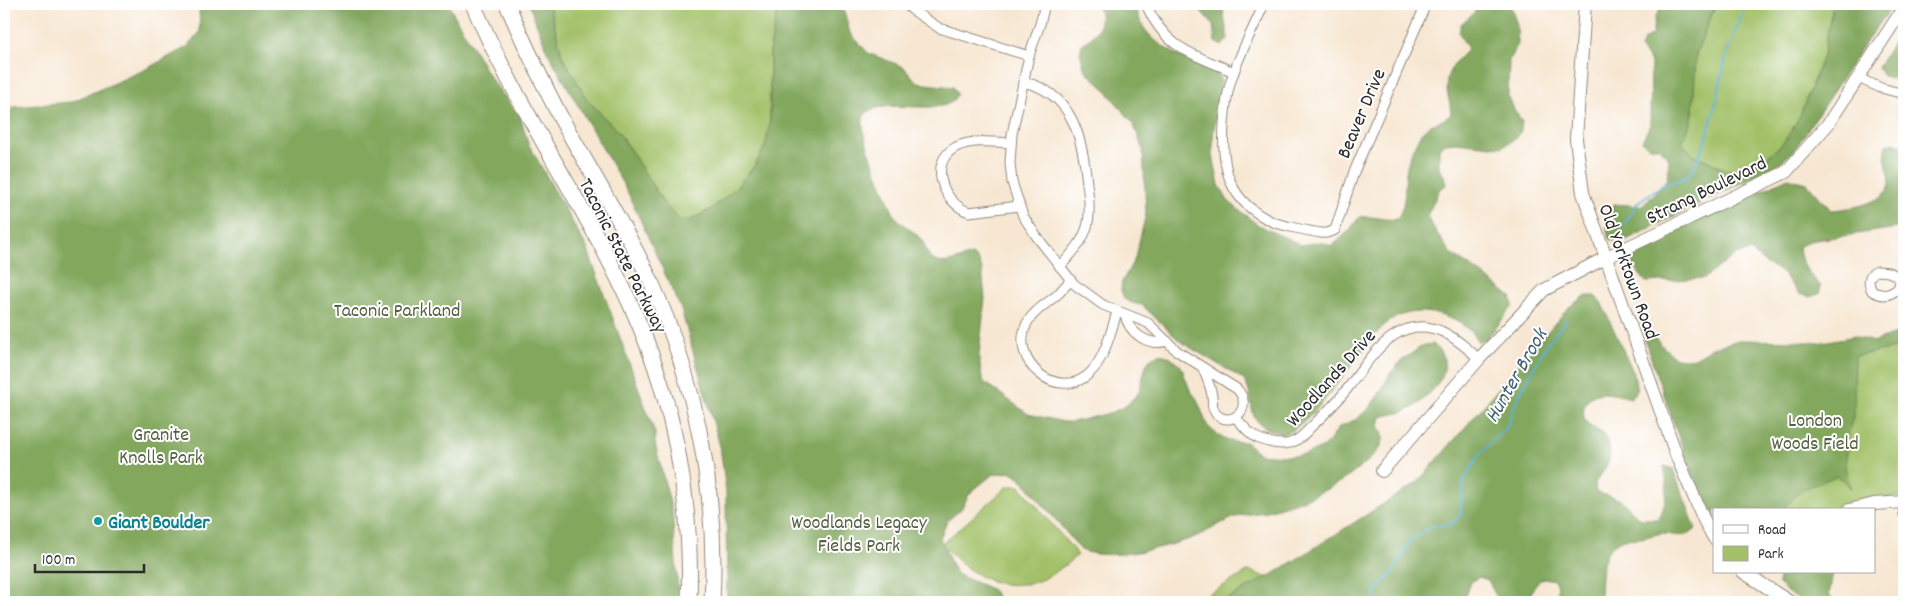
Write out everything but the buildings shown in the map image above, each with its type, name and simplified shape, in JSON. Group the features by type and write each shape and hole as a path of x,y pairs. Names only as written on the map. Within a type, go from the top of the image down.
{"highway":[{"name":"Taconic State Parkway","path":"473,4 502,68 623,288 653,360 672,428 684,489 689,542 690,602"},
{"name":"Taconic State Parkway","path":"507,4 526,48 554,104 639,259 674,340 694,408 704,460 712,540 712,602"}],"street":[{"path":"907,4 911,9 939,28 1029,56"},
{"path":"1045,4 1022,82 1011,143 1010,163 1012,182 1019,206 1027,223 1070,280 1104,305 1148,323 1177,351 1210,371 1231,387 1237,389 1242,394 1244,407 1235,417"},
{"path":"1146,4 1152,16 1172,42 1182,50 1234,72 1264,4"},
{"name":"Beaver Drive","path":"1234,72 1229,85 1223,145 1224,162 1234,189 1243,203 1258,214 1275,222 1320,234 1328,233 1335,230 1354,172 1426,4"},
{"name":"Old Yorktown Road","path":"1584,4 1576,139 1578,160 1588,210 1676,457 1713,536"},
{"name":"Strang Boulevard","path":"1382,470 1479,359 1544,290 1605,258 1786,172 1828,124 1904,7"},
{"path":"1858,78 1881,88 1904,94"},
{"path":"1022,82 1044,89 1055,97 1070,116 1084,153 1088,190 1087,228 1076,249 1060,267"},
{"path":"1011,143 972,143 955,148 946,158 941,171 942,181 946,194 961,209 978,212 1019,206"},
{"path":"1070,280 1059,293 1032,315 1026,325 1023,338 1024,352 1029,364 1039,375 1057,382 1068,382 1083,378 1090,373 1098,362 1121,313"},
{"path":"1121,313 1128,326 1138,335 1152,342 1161,343 1167,341"},
{"name":"Woodlands Drive","path":"1204,369 1213,398 1213,407 1218,414 1226,418 1235,417 1256,437 1268,442 1289,444 1298,440 1325,414 1347,390 1372,354 1390,336 1415,328 1441,331 1459,341 1479,359"},
{"path":"1213,398 1220,389 1231,387"},
{"path":"1857,508 1874,504 1904,506"},
{"path":"1746,574 1790,602"},
{"path":"1758,582 1764,574"}],"green space":[{"path":"199,4 448,4 490,78 520,116 528,143 587,248 655,433 655,444 672,511 678,588 677,602 4,602 4,108 71,102 144,70 187,47 200,32"},
{"name":"Woodlands Legacy Fields Park","path":"529,4 549,4 562,55 586,98 620,134 665,205 679,219 688,221 710,210 735,189 756,164 766,144 770,120 770,48 779,4 842,4 850,33 868,53 904,67 916,81 925,84 953,87 957,94 950,103 942,106 891,106 870,110 864,116 864,135 894,215 921,239 930,257 939,262 945,262 972,255 979,261 982,270 985,298 979,355 981,374 984,382 1028,414 1064,422 1073,422 1110,413 1126,406 1139,392 1146,365 1151,358 1159,354 1168,356 1181,366 1207,425 1213,431 1228,441 1246,442 1260,454 1305,455 1322,448 1329,442 1339,427 1357,419 1370,407 1390,374 1402,360 1424,345 1433,344 1439,350 1444,363 1442,376 1429,394 1416,406 1402,412 1381,417 1379,426 1382,431 1383,440 1378,451 1359,468 1334,485 1293,503 1237,517 1197,536 1152,549 1106,555 1081,550 1022,480 1011,472 992,475 970,493 961,509 947,521 940,538 956,574 991,589 997,595 992,602 727,602 726,492 720,446 681,309 628,193 547,51"},
{"path":"549,4 779,4 770,48 770,120 766,144 756,164 735,189 710,210 688,221 679,219 665,205 620,134 586,98 562,55"},
{"path":"1096,4 1135,4 1143,26 1162,46 1218,73 1221,82 1213,136 1213,155 1219,185 1228,201 1258,225 1301,245 1320,242 1332,246 1349,231 1359,217 1397,219 1403,207 1408,163 1416,142 1423,131 1451,114 1447,78 1452,67 1468,49 1459,33 1461,24 1475,12 1476,4 1510,4 1517,25 1518,44 1509,60 1508,96 1511,105 1522,121 1521,130 1517,138 1501,147 1455,142 1446,143 1439,148 1439,168 1444,176 1446,185 1439,190 1428,214 1430,223 1451,254 1482,274 1511,297 1513,306 1486,340 1478,342 1471,332 1454,320 1429,312 1414,312 1400,315 1388,322 1378,332 1335,387 1304,422 1290,432 1278,433 1266,428 1254,417 1248,388 1243,379 1181,342 1142,305 1124,299 1121,290 1122,282 1135,258 1146,214 1143,149 1133,123 1104,88 1085,70 1080,53 1082,44 1092,37 1099,27 1100,16"},
{"path":"1195,4 1222,4 1228,39 1222,46 1215,42 1213,25"},
{"path":"1664,4 1716,4 1696,54 1693,113 1682,143 1693,154 1727,170 1736,170 1763,161 1784,142 1799,118 1823,56 1833,4 1894,4 1868,39 1793,152 1776,166 1626,240 1617,242 1609,239 1607,229 1608,217 1614,204 1640,206 1648,201 1667,179 1669,161 1665,153 1658,147 1649,147 1642,141 1650,125 1651,62 1640,48 1644,40 1652,35 1655,17"},
{"path":"1716,4 1833,4 1823,56 1799,118 1784,142 1763,161 1736,170 1727,170 1693,154 1682,143 1693,113 1696,54"},
{"path":"1904,24 1904,81 1901,81 1883,76 1878,68"},
{"path":"1894,142 1903,146 1904,151 1904,227 1809,241 1799,247 1801,259 1806,268 1821,286 1819,294 1809,297 1799,294 1782,272 1765,263 1751,251 1731,258 1704,278 1646,282 1632,265 1634,256 1640,248 1788,178 1807,183 1831,210 1858,206 1877,199 1889,187 1890,179 1885,149 1886,145"},
{"path":"1585,296 1595,296 1601,302 1634,374 1637,392 1631,398 1604,393 1593,395 1585,405 1585,420 1590,426 1602,433 1610,449 1607,465 1595,483 1596,492 1621,500 1640,519 1658,519 1664,506 1666,493 1664,466 1673,469 1696,529 1684,535 1658,534 1625,539 1616,543 1605,556 1601,574 1600,602 1556,602 1558,587 1554,580 1544,578 1533,588 1530,602 1499,602 1488,580 1479,577 1471,582 1464,602 1222,602 1278,571 1418,482 1568,308"},
{"name":"London Woods Field","path":"1904,331 1904,346 1855,356 1854,413 1849,432 1846,461 1846,471 1851,489 1846,482 1836,476 1802,490 1784,508 1713,508 1713,520 1685,455 1643,335 1650,332 1676,358 1686,359 1695,358 1712,348 1739,340 1817,343 1855,336 1873,342"},
{"name":"London Woods Field","path":"1904,339 1904,496 1852,502 1838,508 1713,508 1713,518 1688,463 1711,393"},
{"path":"1008,486 1020,486 1078,555 1042,580 1027,584 998,583 967,568 942,544"},
{"path":"1249,571 1336,602 1195,602"},
{"path":"1780,574 1833,574 1829,595 1834,602 1803,600 1789,594 1778,582"}],"waterway":[{"path":"1624,225 1638,202 1661,186 1687,177 1692,171 1705,143 1717,100 1726,56 1746,4"},
{"name":"Hunter Brook","path":"1374,602 1376,590 1394,571 1412,538 1433,526 1450,525 1460,516 1464,480 1480,454 1507,427 1513,408 1528,378 1547,344 1566,320"}],"place":[{"name":"Giant Boulder","path":"98,521"}],"park label":[{"name":"Taconic Parkland","path":"397,309"},
{"name":"Granite Knolls Park","path":"161,444"}]}
